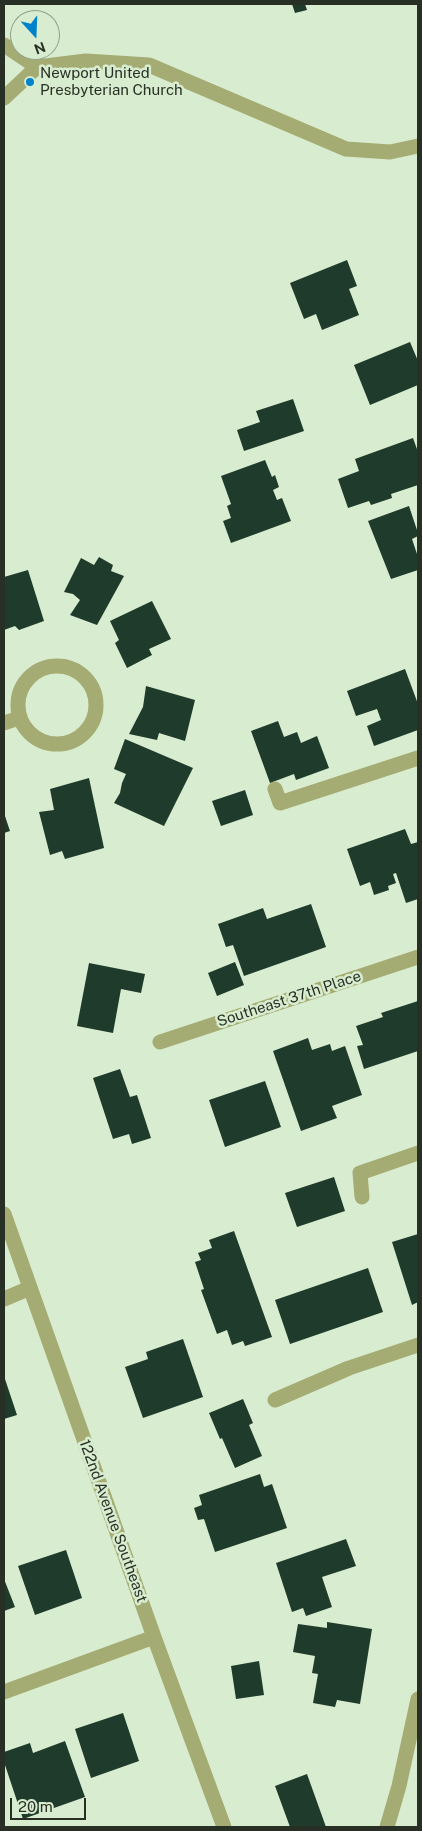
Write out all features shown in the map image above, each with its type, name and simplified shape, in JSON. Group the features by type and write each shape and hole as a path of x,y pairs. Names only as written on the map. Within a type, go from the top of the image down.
{"street":[{"path":"4,45 37,67"},
{"path":"4,98 37,67 86,61 149,65 346,149 390,152 418,146"},
{"path":"56,666 69,668 80,674 88,682 94,693 96,705 94,717 80,737 69,743 56,745 44,743 25,728 19,718 17,706 19,693 34,674 44,668 56,666"},
{"path":"4,723 19,718"},
{"path":"275,789 280,803 418,758"},
{"name":"Southeast 37th Place","path":"160,1042 418,957"},
{"path":"362,1197 360,1173 418,1152"},
{"name":"122nd Avenue Southeast","path":"4,1214 154,1637 224,1827"},
{"path":"4,1299 30,1288"},
{"path":"275,1400 349,1368 418,1345"},
{"path":"4,1692 154,1637"},
{"path":"387,1827 399,1786 418,1699"}],"building":[{"path":"292,4 305,4 307,10 295,13"},
{"path":"347,260 357,286 349,289 359,315 322,330 316,314 304,319 290,283"},
{"path":"410,342 418,361 418,385 370,405 354,365"},
{"path":"293,399 304,431 244,451 237,430 260,422 256,411"},
{"path":"413,438 418,452 418,485 391,494 392,498 371,505 369,501 348,508 338,479 359,471 355,459"},
{"path":"265,460 272,477 275,475 279,487 273,490 277,500 282,498 291,521 231,543 223,521 231,518 227,506 231,504 221,476"},
{"path":"409,506 418,533 418,536 412,539 418,557 418,570 391,579 368,521"},
{"path":"99,557 113,565 111,571 124,576 97,625 70,615 80,600 73,594 64,592 81,558 94,565"},
{"path":"28,570 44,621 19,630 15,626 4,630 4,577"},
{"path":"152,601 171,639 149,649 152,655 127,668 115,643 119,640 110,621"},
{"path":"405,669 418,704 418,730 374,746 367,726 381,720 377,709 356,716 347,691"},
{"path":"146,686 195,700 185,741 159,733 157,740 129,734 143,707"},
{"path":"278,721 284,737 297,732 301,743 317,736 329,768 296,780 294,774 270,783 251,731"},
{"path":"125,739 193,768 164,826 114,803 120,793 126,774 114,769"},
{"path":"89,778 104,848 65,859 62,851 50,855 39,812 54,810 50,789"},
{"path":"245,790 253,815 221,826 212,801"},
{"path":"4,813 10,831 4,833"},
{"path":"405,829 411,844 418,842 418,899 406,903 396,873 393,874 396,883 388,886 389,890 374,895 370,882 360,886 347,849"},
{"path":"311,904 326,947 244,976 233,945 226,947 218,924 263,908 267,919"},
{"path":"235,962 244,985 217,996 208,973"},
{"path":"89,963 145,974 141,993 121,989 113,1033 77,1026"},
{"path":"418,1001 418,1051 364,1069 357,1046 363,1045 356,1026 383,1017 381,1013"},
{"path":"308,1038 312,1050 330,1044 332,1051 345,1046 362,1095 332,1106 337,1118 301,1131 273,1051"},
{"path":"120,1069 130,1097 137,1095 151,1138 132,1144 129,1134 113,1139 93,1078"},
{"path":"265,1081 281,1127 225,1147 209,1100"},
{"path":"334,1177 345,1211 297,1227 285,1193"},
{"path":"234,1231 272,1337 245,1346 243,1341 232,1345 227,1330 217,1334 201,1290 204,1289 195,1262 201,1260 198,1253 212,1248 209,1240"},
{"path":"418,1234 418,1302 412,1305 392,1242"},
{"path":"368,1268 383,1312 290,1344 275,1300"},
{"path":"183,1339 203,1397 143,1418 125,1367 148,1359 146,1352"},
{"path":"4,1376 17,1415 4,1419"},
{"path":"243,1399 253,1423 249,1425 262,1456 235,1468 209,1413"},
{"path":"260,1474 264,1487 272,1484 287,1528 215,1552 204,1519 198,1520 194,1508 202,1505 199,1495"},
{"path":"346,1539 356,1566 322,1577 332,1607 306,1616 303,1608 292,1612 276,1563"},
{"path":"66,1550 82,1598 35,1615 18,1566"},
{"path":"4,1579 15,1607 4,1611"},
{"path":"327,1622 372,1629 360,1704 337,1700 335,1707 313,1703 318,1674 312,1673 315,1656 293,1652 298,1624 327,1628"},
{"path":"259,1661 264,1695 236,1699 231,1666"},
{"path":"123,1713 139,1761 91,1778 75,1729"},
{"path":"65,1741 85,1797 23,1819 4,1762 4,1752 30,1743 33,1753"},
{"path":"307,1774 326,1827 290,1827 275,1786"}],"place":[{"name":"Newport United Presbyterian Church","path":"30,82"}]}
